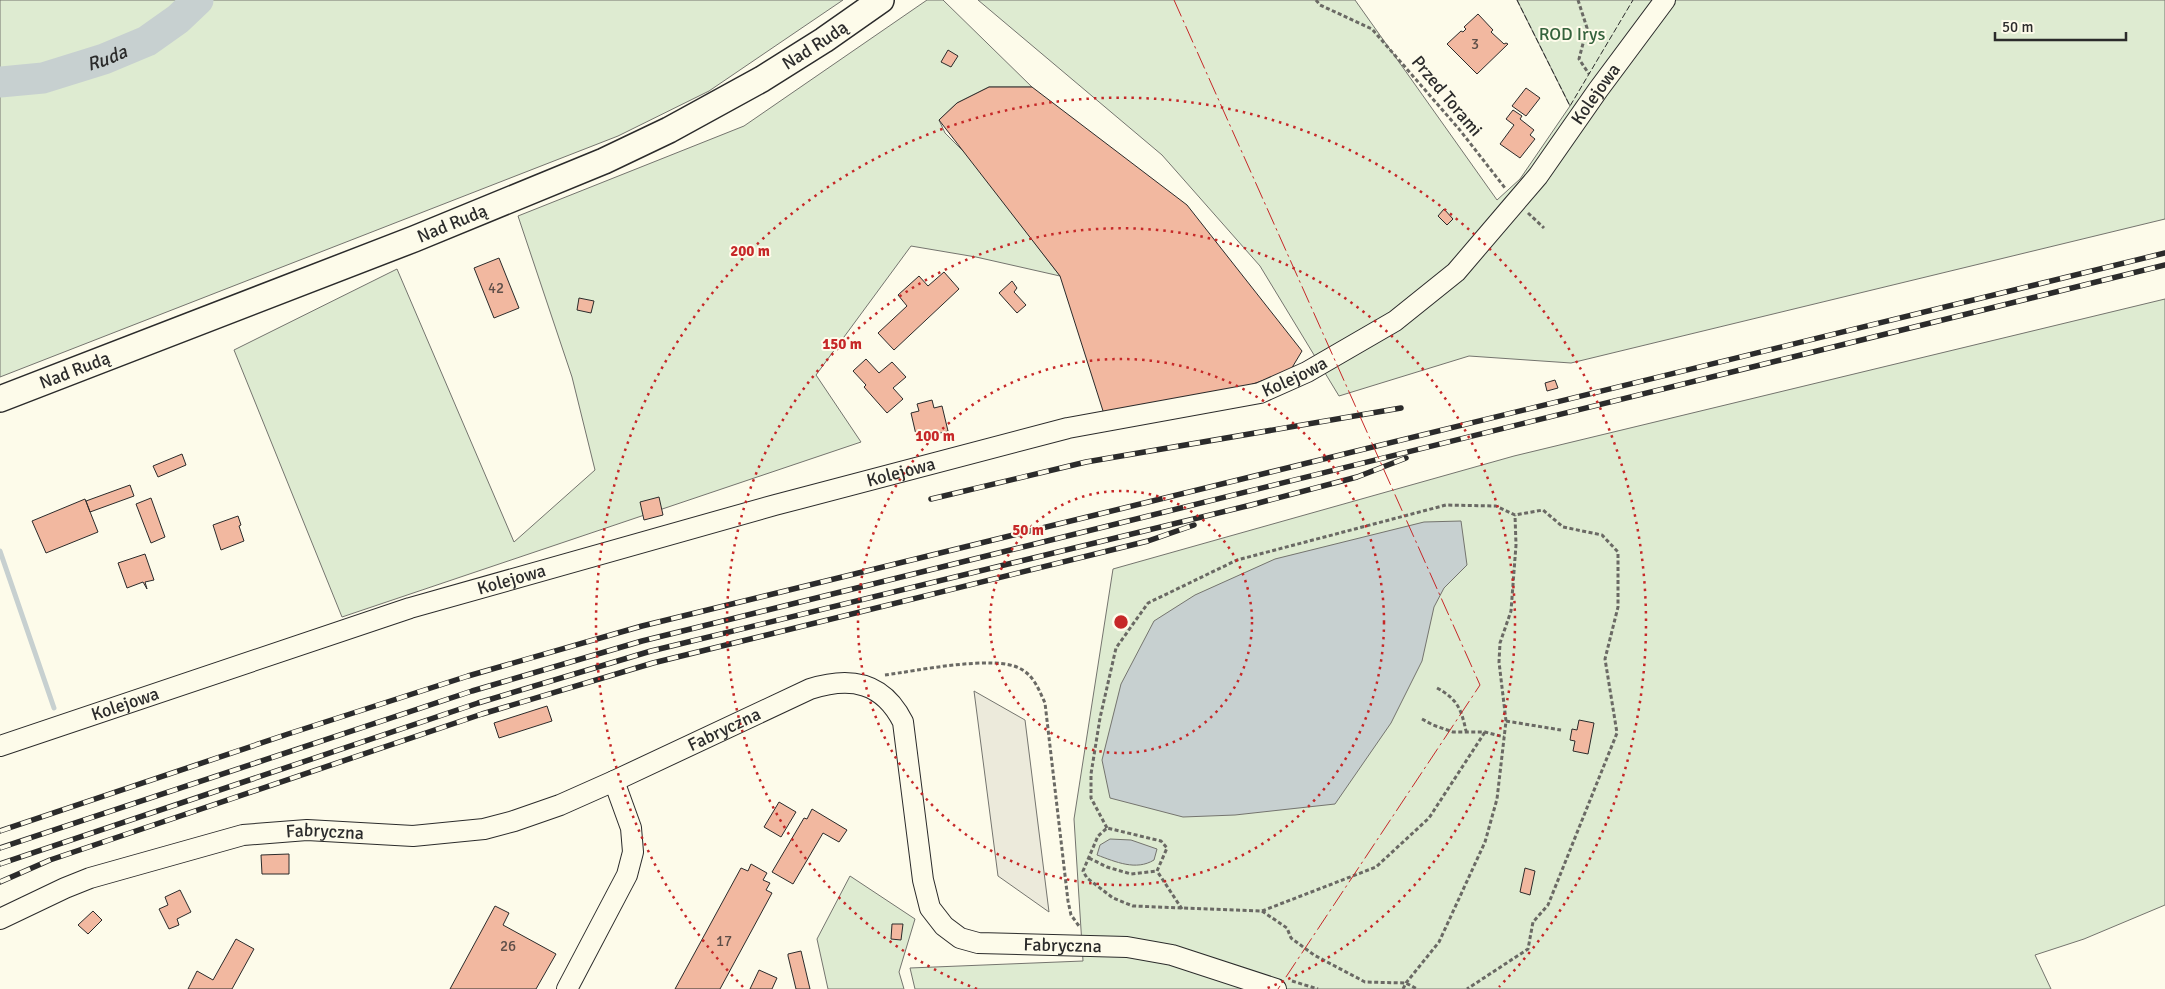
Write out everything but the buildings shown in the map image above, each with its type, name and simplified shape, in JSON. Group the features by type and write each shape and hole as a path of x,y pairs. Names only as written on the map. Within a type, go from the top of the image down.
{"main road":[{"name":"Nad Rudą","path":"0,399 414,240 604,161 669,130 762,79 824,40 881,0"}],"street":[{"name":"Kolejowa","path":"0,746 410,608 766,508 1068,428 1260,393 1307,372 1395,321 1456,272 1517,203 1538,176 1598,90 1665,0"},
{"name":"Fabryczna","path":"0,919 90,878 243,835 307,830 414,836 475,830 531,816 614,781 810,689 826,684 860,684 874,689 888,698 903,722 923,880 930,908 944,926 960,938 978,943 1127,947 1172,955 1281,984"},
{"path":"567,989 627,875 633,852 631,828 614,781"}],"path":[{"name":"Przed Torami","path":"1316,0 1320,5 1372,29 1459,130 1517,203 1544,228"},
{"path":"1578,0 1587,28 1579,59 1598,90"},
{"path":"1156,871 1167,848 1161,841 1107,828 1090,798 1091,774 1100,718 1116,648 1148,602 1236,560 1446,505 1496,506 1516,514 1543,510 1563,527 1602,535 1618,552 1618,607 1604,659 1617,733 1548,905 1533,922 1528,949 1467,989"},
{"path":"1403,989 1439,942 1485,842 1497,799 1506,721 1500,643 1511,611 1516,545 1516,514"},
{"path":"878,676 984,662 1001,662 1021,669 1034,680 1045,703 1068,901 1071,915 1082,928"},
{"path":"1437,688 1453,697 1464,718 1466,731"},
{"path":"1422,719 1453,732 1485,732 1504,737"},
{"path":"1506,721 1561,730"},
{"path":"1107,828 1098,836 1084,871 1087,878 1113,898 1133,906 1262,911 1376,866 1429,818 1485,732"},
{"path":"1089,858 1107,867 1131,874 1156,871"},
{"path":"1156,871 1182,909"},
{"path":"1262,911 1287,928 1291,938 1314,955 1365,982 1406,983 1417,989"},
{"path":"1281,984 1318,989"}],"green space":[{"path":"0,0 843,0 709,91 618,136 0,377"},
{"path":"927,0 943,0 1032,87 989,87 957,103 939,120 945,133 970,158 1060,276 976,257 911,246 816,375 861,442 342,617 234,350 397,269 514,542 595,470 572,377 518,216 744,126"},
{"name":"ROD Irys","path":"978,0 1355,0 1497,200 1520,179 1570,106 1517,0 2165,0 2165,219 1571,363 1469,356 1339,396 1260,266 1162,155"},
{"path":"2165,299 2165,905 2084,939 2035,955 2051,989 915,989 910,968 1083,961 1074,819 1113,569 1514,456"},
{"path":"850,876 915,919 899,972 904,989 828,989 817,939"}],"shaded area":[{"path":"1461,521 1467,565 1444,588 1434,607 1422,661 1391,723 1335,804 1235,815 1183,817 1110,798 1102,760 1121,684 1154,621 1195,595 1275,559 1424,522"},
{"path":"974,691 1025,720 1049,912 998,876"},
{"path":"1110,839 1131,840 1157,849 1154,860 1140,865 1133,865 1119,863 1097,855 1100,845"}],"waterway":[{"name":"Ruda","path":"0,82 43,78 104,59 147,41 178,19 198,0"},
{"path":"0,551 54,708"}],"railway":[{"path":"0,831 288,734 468,676 642,626 2165,253"},
{"path":"0,848 472,691 642,641 2165,265"},
{"path":"931,499 1086,462 1401,408"},
{"path":"0,864 478,703 651,651 1251,505 1357,477 1406,458"},
{"path":"0,882 50,860 482,714 653,663 1148,541 1194,525"}],"fence":[{"path":"1517,0 1570,106 1633,0"}],"power":[{"path":"1174,0 1480,685 1278,989"}]}
